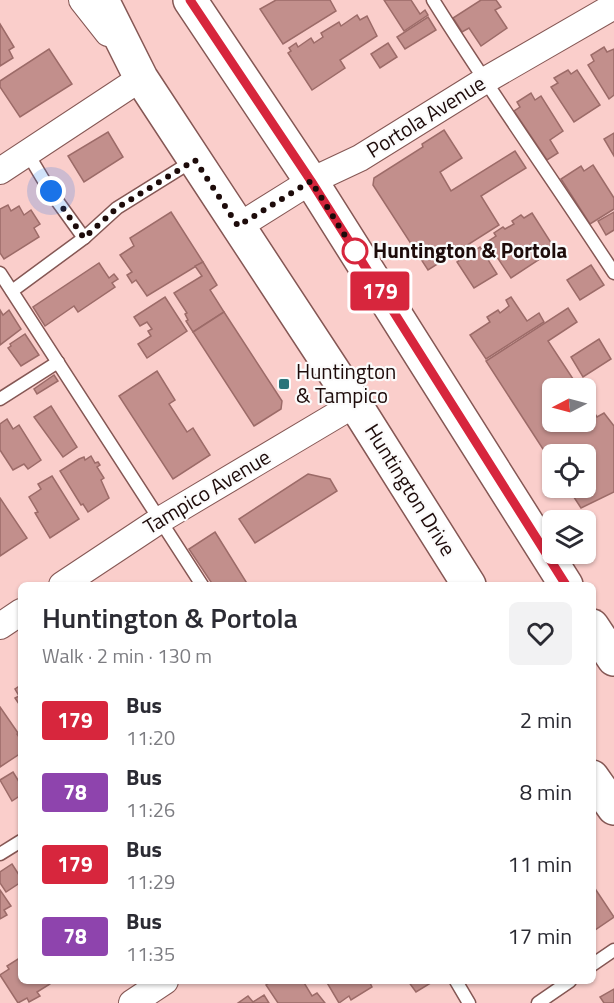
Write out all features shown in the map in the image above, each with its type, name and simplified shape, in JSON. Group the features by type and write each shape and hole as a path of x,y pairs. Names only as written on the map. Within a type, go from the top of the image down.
{"main road":[{"name":"Huntington Drive","path":"102,0 141,78 355,404 467,582"},
{"path":"190,0 311,181 564,582"},
{"path":"596,632 614,659"},
{"path":"596,784 609,807"}],"street":[{"path":"0,171 141,78 82,0"},
{"name":"Portola Avenue","path":"238,226 311,181 360,158 484,81 614,6"},
{"name":"Tampico Avenue","path":"67,582 160,520 355,404"},
{"path":"0,626 18,614"},
{"path":"132,1003 160,984"}],"lane":[{"path":"433,0 484,81 614,273"},
{"path":"28,154 84,238"},
{"path":"12,291 84,238 117,208 195,160"},
{"path":"0,273 199,582"},
{"path":"0,399 58,362"},
{"path":"0,854 18,843"},
{"path":"596,962 614,950"},
{"path":"458,984 469,1003"},
{"path":"538,1003 566,984"}],"building":[{"path":"276,0 330,0 336,11 283,44 260,9"},
{"path":"384,0 411,0 420,14 425,10 428,15 404,31"},
{"path":"481,0 496,0 501,7 495,10 507,28 481,46 469,28 462,32 453,18"},
{"path":"357,15 360,20 367,16 377,36 340,60 345,68 312,90 288,53 291,51 289,48 296,43 298,47 311,38 314,43 323,37 321,33 339,22 341,26"},
{"path":"428,17 436,30 405,49 397,37"},
{"path":"0,24 14,47 9,50 13,58 0,66"},
{"path":"388,43 397,57 380,68 371,54"},
{"path":"604,47 607,52 614,49 614,95 609,99 588,65 594,61 591,55"},
{"path":"49,49 72,84 20,117 0,87 0,81"},
{"path":"568,70 571,74 577,70 600,105 574,122 551,87 558,83 554,78"},
{"path":"531,93 535,100 541,96 563,131 550,140 558,153 547,160 514,111 520,107 517,102"},
{"path":"444,130 462,158 440,172 451,191 515,151 526,168 481,196 499,225 428,270 373,185 374,178 423,147 422,144"},
{"path":"108,132 123,157 84,182 68,156"},
{"path":"614,133 614,156 604,139"},
{"path":"593,165 614,198 614,209 590,224 561,179 581,166 584,171"},
{"path":"8,205 11,211 19,206 24,215 31,210 40,224 34,228 39,237 4,259 0,253 0,209"},
{"path":"171,212 203,262 147,296 136,280 132,283 127,275 132,272 120,255 134,246 130,238"},
{"path":"614,212 614,230 606,235 598,221"},
{"path":"532,213 555,249 511,278 487,242 503,227 505,229 514,224 512,221 521,215 524,218"},
{"path":"480,247 497,274 474,288 457,262"},
{"path":"203,262 217,285 210,290 224,312 193,332 186,321 188,320 185,314 187,313 174,293 202,276 195,266"},
{"path":"99,263 109,278 114,274 118,279 112,283 115,287 78,312 74,306 45,326 33,307"},
{"path":"591,265 604,285 580,300 567,280"},
{"path":"165,297 187,331 147,358 138,344 151,336 148,331 152,329 147,322 140,326 134,317"},
{"path":"511,297 527,321 539,313 544,322 486,359 470,335 490,322 487,317 498,310 500,313 509,306 506,300"},
{"path":"568,308 577,322 548,341 572,378 542,378 542,432 596,432 596,415 597,417 604,413 614,426 614,492 581,508 574,498 596,498 596,444 542,444 542,448 486,361"},
{"path":"0,310 3,315 9,310 21,329 0,345"},
{"path":"224,312 282,401 281,409 254,426 193,332"},
{"path":"25,334 39,355 21,366 8,348 10,344"},
{"path":"599,339 611,359 583,377 571,357"},
{"path":"157,371 175,400 169,404 187,432 193,428 210,455 173,479 119,396"},
{"path":"54,375 58,381 37,394 34,389"},
{"path":"51,406 77,447 63,457 34,417"},
{"path":"7,419 13,429 19,425 41,460 28,469 24,464 13,470 0,450 0,424"},
{"path":"91,456 95,463 98,462 100,465 97,467 104,478 101,480 109,498 88,512 83,504 81,505 60,471 79,459 84,457 85,460"},
{"path":"308,474 330,479 337,491 255,543 239,519"},
{"path":"52,476 79,519 50,538 35,513 38,512 29,497 41,489 38,484"},
{"path":"0,498 27,538 0,556"},
{"path":"215,532 246,582 211,582 189,549"},
{"path":"0,707 18,733 18,755 0,767"},
{"path":"13,772 18,780 18,797 12,801 0,780"},
{"path":"12,864 18,873 18,884 6,892 0,883 0,872"},
{"path":"0,890 11,906 4,910 7,915 0,919"},
{"path":"596,890 614,917 596,929"},
{"path":"18,959 18,984 50,984 37,992 40,996 29,1002 27,998 18,1003 0,975 9,969 7,966"},
{"path":"305,984 312,996 317,993 325,1003 278,1003 266,985"},
{"path":"328,984 370,984 372,987 351,1000 349,996 339,1003"},
{"path":"410,984 429,984 416,992"},
{"path":"614,989 614,1003 604,1003 600,997"},
{"path":"264,995 269,1003 238,1003 248,996 253,1002"}],"bus line":[{"name":"179","path":"190,0 311,181 564,582"}],"place":[{"name":"Huntington & Portola","path":"355,251"},
{"name":"Huntington & Tampico","path":"284,384"}],"route":[{"path":"51,191 84,238 117,208 195,160 238,226 311,181 357,255 355,251"}]}
